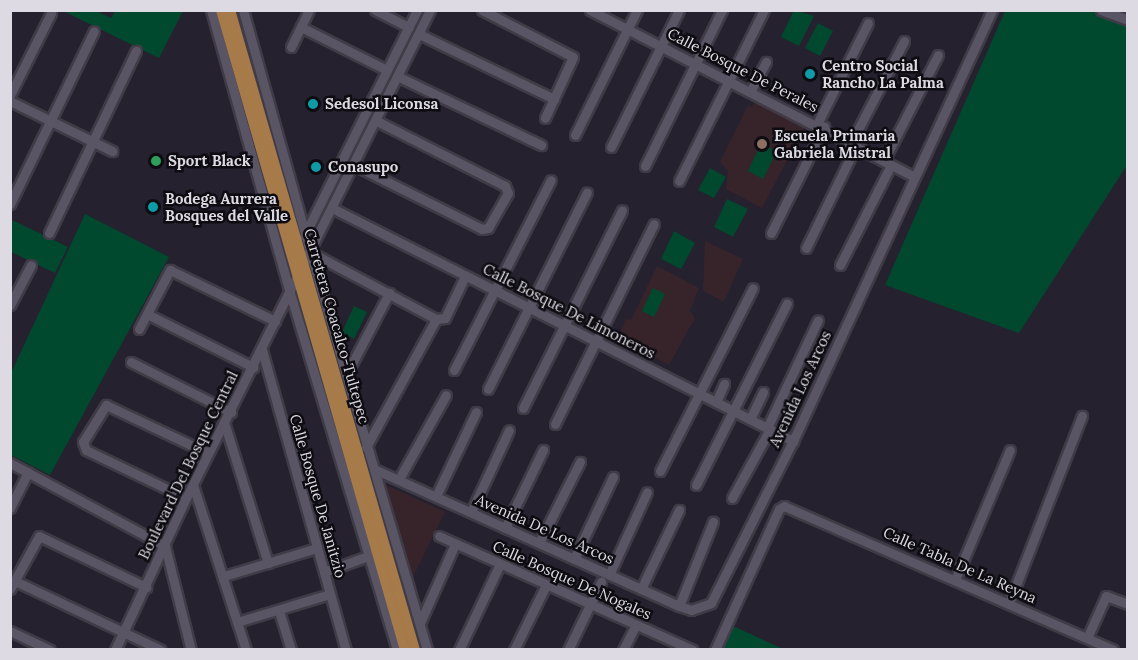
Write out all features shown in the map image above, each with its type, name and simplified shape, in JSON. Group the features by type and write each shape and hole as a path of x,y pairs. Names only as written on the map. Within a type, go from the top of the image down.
{"main road":[{"name":"Carretera Coacalco-Tultepec","path":"221,10 301,262 405,650"},
{"name":"Carretera Coacalco-Tultepec","path":"230,10 415,650"}],"street":[{"path":"211,10 290,293 397,650"},
{"path":"243,10 305,234"},
{"path":"291,47 309,10"},
{"path":"375,10 409,27"},
{"name":"Boulevard Del Bosque Central","path":"301,262 305,234 417,10"},
{"name":"Boulevard Del Bosque Central","path":"115,650 208,453 290,293 301,262 332,208 430,10"},
{"path":"482,10 573,57 545,118"},
{"name":"Calle Bosque De Perales","path":"590,10 730,79 913,176"},
{"path":"575,135 637,10"},
{"path":"611,147 679,10"},
{"path":"645,166 722,10"},
{"path":"679,180 764,10"},
{"name":"Avenida Los Arcos","path":"704,608 717,597 793,441 913,176 992,10"},
{"path":"1101,10 1128,20"},
{"path":"10,95 51,13"},
{"path":"771,232 868,23"},
{"path":"301,27 387,70"},
{"path":"10,204 94,31"},
{"path":"419,34 554,99"},
{"path":"806,248 904,41"},
{"path":"49,232 136,51"},
{"path":"840,265 938,54"},
{"path":"751,90 766,62"},
{"path":"397,76 541,146"},
{"path":"10,101 112,151"},
{"path":"354,165 482,229 488,228 508,193 505,186 375,120"},
{"path":"331,180 343,186"},
{"path":"454,370 551,180"},
{"path":"488,389 586,192"},
{"name":"Calle Bosque De Limoneros","path":"332,208 793,441"},
{"path":"523,408 622,210"},
{"path":"555,424 654,224"},
{"path":"301,262 389,293 436,319 445,318 465,276"},
{"path":"301,262 346,375 427,650"},
{"path":"10,305 31,265"},
{"path":"140,329 172,270 275,321"},
{"path":"660,471 753,288"},
{"path":"346,375 389,293"},
{"path":"696,485 787,303"},
{"path":"147,314 253,367"},
{"path":"366,447 436,319"},
{"path":"732,498 768,428 818,320"},
{"name":"Calle Bosque De Janitzio","path":"262,350 345,650"},
{"path":"131,362 231,412"},
{"path":"716,402 724,384"},
{"path":"750,419 763,392"},
{"path":"399,479 446,395"},
{"path":"186,498 86,450 83,442 106,405 208,453"},
{"path":"436,496 476,412"},
{"path":"1009,603 1082,416"},
{"path":"225,422 268,563"},
{"path":"471,512 509,430"},
{"path":"506,528 543,450"},
{"path":"955,580 1010,450"},
{"path":"539,543 580,462"},
{"path":"10,463 165,546 191,650"},
{"name":"Avenida De Los Arcos","path":"374,469 679,606 704,608"},
{"path":"10,508 28,472"},
{"path":"574,559 613,477"},
{"path":"193,485 246,650"},
{"path":"609,575 647,492"},
{"name":"Calle Tabla De La Reyna","path":"715,650 779,509 795,508 1113,650"},
{"path":"641,589 679,510"},
{"path":"679,606 713,522"},
{"path":"146,587 39,536 13,585 161,650"},
{"name":"Calle Bosque De Nogales","path":"439,536 636,625 679,647 693,650"},
{"path":"420,623 455,544"},
{"path":"224,576 317,549"},
{"path":"324,572 368,556"},
{"path":"459,650 500,564"},
{"path":"568,650 601,582"},
{"path":"514,650 546,585"},
{"path":"237,622 330,594"},
{"path":"1087,638 1106,596 1128,604"},
{"path":"279,611 291,650"},
{"path":"623,650 636,625"},
{"path":"10,632 50,650"}],"shaded area":[{"name":"Escuela Primaria Gabriela Mistral","path":"756,101 805,126 762,208 726,189 728,171 720,162 748,105 752,107"},
{"path":"705,241 743,259 724,302 703,291"},
{"path":"657,266 699,288 690,311 695,318 669,365 618,337 626,319 631,320"},
{"path":"384,484 445,512 412,579"}],"green space":[{"path":"794,10 814,16 799,46 781,37"},
{"path":"63,11 96,11 111,18 115,11 183,11 159,58"},
{"path":"1005,11 1093,11 1127,23 1127,165 1019,333 885,285"},
{"path":"818,23 833,31 820,56 805,48"},
{"path":"761,144 777,151 763,179 748,171"},
{"path":"710,168 726,177 714,198 698,190"},
{"path":"727,199 748,209 733,237 714,227"},
{"path":"85,214 169,257 50,475 11,455 11,373"},
{"path":"10,219 68,247 55,273 11,252"},
{"path":"674,231 695,243 681,269 661,259"},
{"path":"653,288 665,294 654,317 642,311"},
{"path":"354,306 367,312 354,339 342,332"},
{"path":"731,625 783,649 719,650"}],"place":[{"name":"Centro Social Rancho La Palma","path":"810,74"},
{"name":"Sedesol Liconsa","path":"313,104"},
{"name":"Escuela Primaria Gabriela Mistral","path":"762,144"},
{"name":"Sport Black","path":"156,161"},
{"name":"Conasupo","path":"316,167"},
{"name":"Bodega Aurrera Bosques del Valle","path":"153,207"}]}
